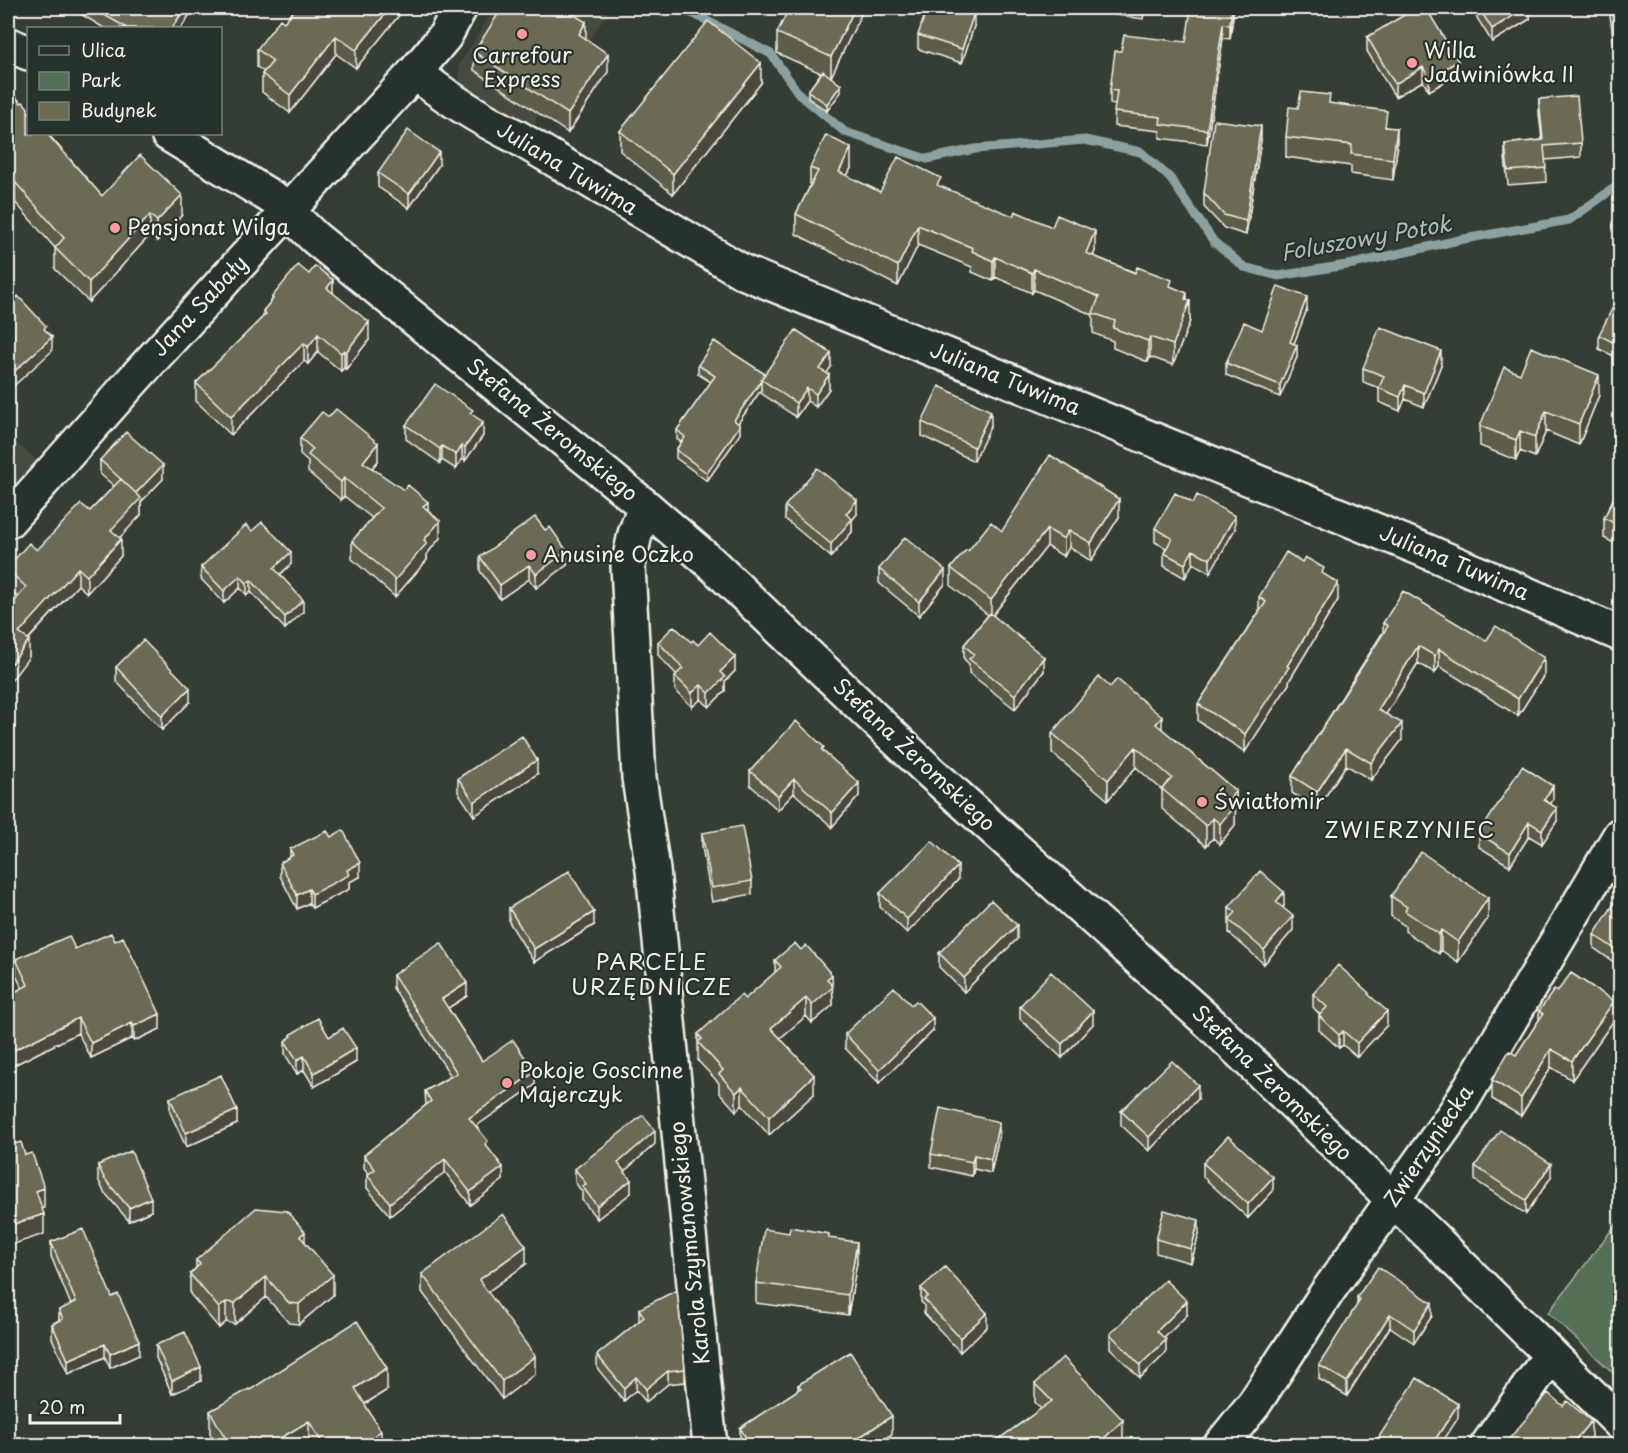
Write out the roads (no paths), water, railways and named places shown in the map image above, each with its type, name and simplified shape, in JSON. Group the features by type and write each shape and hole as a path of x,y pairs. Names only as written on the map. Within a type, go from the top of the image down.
{"street":[{"name":"Jana Sabały","path":"8,521 120,394 415,72 445,36 460,8"},
{"path":"8,44 27,52"},
{"name":"Juliana Tuwima","path":"415,72 435,88 489,123 517,137 743,272 1424,550 1620,634"},
{"name":"Stefana Żeromskiego","path":"170,135 276,200 315,238 645,506 710,562 928,770 1212,1025 1393,1199 1620,1423"},
{"name":"Karola Szymanowskiego","path":"645,506 635,534 628,566 639,778 653,870 710,1446"},
{"name":"Zwierzyniecka","path":"1220,1446 1254,1404 1328,1291 1456,1111 1620,835"},
{"path":"1486,1446 1551,1355"}],"waterway":[{"name":"Foluszowy Potok","path":"671,8 694,14 771,54 799,94 845,132 927,159 975,149 1085,140 1141,152 1170,178 1214,242 1244,267 1278,276 1353,264 1459,240 1569,220 1620,184"}],"place":[{"name":"Carrefour Express","path":"522,34"},
{"name":"Willa Jadwiniówka II","path":"1412,63"},
{"name":"Pensjonat Wilga","path":"115,228"},
{"name":"Anusine Oczko","path":"531,555"},
{"name":"Światłomir","path":"1202,802"},
{"name":"Pokoje Goscinne Majerczyk","path":"507,1083"}],"district":[{"name":"ZWIERZYNIEC","path":"1410,830"},
{"name":"PARCELE URZĘDNICZE","path":"652,974"}]}
